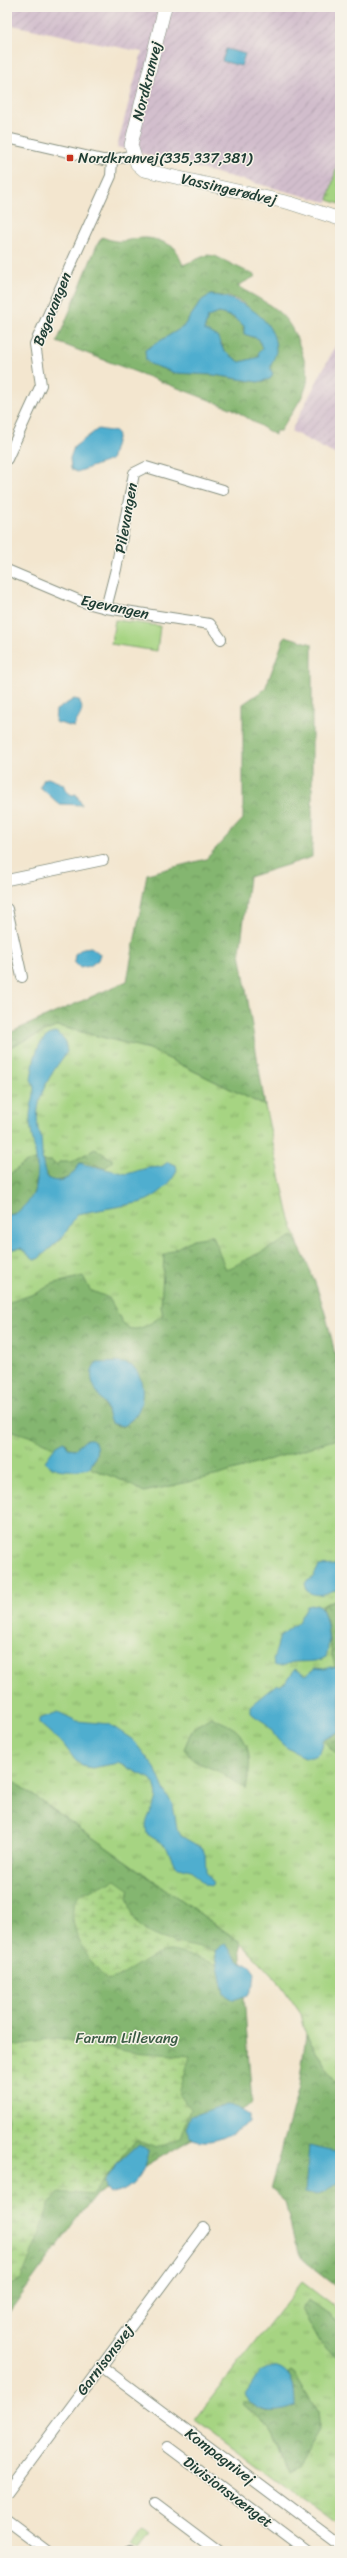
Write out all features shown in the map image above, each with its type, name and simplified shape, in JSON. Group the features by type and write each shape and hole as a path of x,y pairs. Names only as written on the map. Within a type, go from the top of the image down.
{"street":[{"name":"Nordkranvej","path":"133,155 132,145 165,7"},
{"path":"7,138 112,160 133,155"},
{"name":"Vassingerødvej","path":"133,155 137,164 144,170 290,203 340,219"},
{"name":"Bøgevangen","path":"7,459 41,385 35,344 111,176 112,160"},
{"name":"Pilevangen","path":"106,608 116,569 134,473 146,467 223,490"},
{"name":"Egevangen","path":"7,570 83,602 106,608 210,624 221,639"},
{"path":"7,880 103,860"},
{"path":"7,909 22,977"},
{"name":"Garnisonsvej","path":"7,2493 204,2228"},
{"name":"Kompagnivej","path":"101,2366 340,2546"},
{"name":"Divisionsvænget","path":"168,2447 307,2551"},
{"path":"155,2503 219,2551"},
{"path":"7,2521 47,2551"}],"shaded area":[{"path":"7,7 340,7 340,151 327,202 117,147 142,52 7,24"},
{"path":"340,337 340,457 291,431"}],"green space":[{"path":"340,154 340,204 328,200"},
{"path":"102,237 115,241 125,241 139,238 153,239 175,248 183,265 207,255 215,256 256,276 237,286 270,305 285,319 297,339 307,372 307,383 303,395 280,431 275,431 275,435 233,409 57,342 97,245","holes":["210,295 234,298 246,305 275,353 270,368 272,372 269,379 258,382 214,375 175,373 150,364 146,360 145,350 183,327 202,300"]},
{"path":"219,313 233,317 244,326 244,334 259,339 262,349 259,357 240,362 224,351 222,344 204,330 208,317"},
{"path":"115,620 160,626 157,651 111,644"},
{"path":"285,636 312,644 312,857 249,877 240,952 265,1106 149,1049 58,1026 7,1048 7,1034 127,981 147,874 206,859 243,819 243,704 265,689"},
{"path":"58,1026 149,1049 265,1106 288,1212 340,1377 340,2089 306,2035 301,2014 281,1985 240,1942 7,1777 7,1048"},
{"path":"95,1149 112,1159 112,1162 105,1168 85,1162 78,1164 74,1173 68,1178 51,1181 45,1173 42,1161 52,1161 56,1165 59,1162 71,1162"},
{"path":"36,1160 37,1177 33,1195 23,1208 16,1213 7,1215 7,1176 26,1162"},
{"path":"213,1236 226,1270 293,1236 310,1270 329,1327 341,1390 340,1438 219,1475 144,1492 121,1480 92,1469 90,1467 95,1459 96,1447 87,1439 76,1449 68,1448 67,1444 57,1445 55,1448 35,1438 7,1429 7,1303 37,1293 52,1284 83,1276 90,1290 109,1298 124,1325 129,1328 139,1329 163,1315 161,1307 164,1255 193,1239","holes":["111,1363 129,1364 136,1370 132,1420 118,1426 115,1425 110,1419 96,1388 93,1371 95,1365"]},
{"path":"336,1599 340,1599 340,1668 335,1667 326,1626 327,1621 321,1606"},
{"path":"211,1717 236,1730 245,1743 248,1750 249,1774 245,1789 220,1772 194,1761 184,1749 193,1728"},
{"path":"340,1731 340,1749 336,1754 323,1740"},
{"name":"Farum Lillevang","path":"7,1777 240,1942 252,2104 94,2196 7,2315"},
{"path":"116,1880 130,1890 127,1897 132,1914 137,1923 144,1929 152,1934 173,1942 215,1951 218,1965 170,1951 155,1956 124,1974 108,1980 93,1964 85,1952 74,1927 73,1914 75,1903 81,1894"},
{"path":"306,2035 340,2089 340,2289 305,2262 295,2244 285,2202 271,2189 299,2086"},
{"path":"57,2038 131,2052 190,2056 179,2094 190,2109 180,2138 156,2148 136,2140 91,2195 59,2192 49,2205 40,2233 21,2279 7,2288 7,2047"},
{"path":"302,2282 340,2311 340,2527 195,2419"},
{"path":"309,2301 340,2323 340,2358 324,2349 303,2311 302,2308"},
{"path":"291,2371 295,2374 317,2411 319,2430 298,2465 287,2471 269,2428 257,2415 245,2408 243,2403 250,2403 268,2412 295,2390 288,2373"},
{"path":"142,2528 150,2534 139,2548 132,2543"}],"water":[{"path":"226,49 245,54 241,66 222,61"},
{"path":"210,295 221,296 243,304 263,319 270,328 275,339 276,351 271,366 271,371 273,374 270,379 258,382 214,375 175,373 150,364 146,360 145,350 183,327 202,300","holes":["219,313 233,317 244,326 244,334 259,339 262,349 258,353 259,357 240,362 224,351 217,336 204,330 208,317"]},
{"path":"98,429 116,432 118,435 111,460 77,472 71,469 70,458 74,447"},
{"path":"74,699 79,700 82,711 74,727 55,722 56,710"},
{"path":"48,778 63,784 66,791 72,795 76,794 82,805 59,804 40,787 44,779"},
{"path":"91,947 100,954 98,960 90,966 80,968 74,962 75,954 83,948"},
{"path":"56,1032 65,1040 67,1052 54,1070 44,1088 38,1107 37,1118 38,1130 41,1137 44,1170 49,1179 59,1181 68,1178 79,1163 127,1174 147,1168 161,1167 168,1162 176,1165 177,1170 163,1189 153,1197 143,1202 77,1214 63,1237 38,1259 34,1259 21,1248 7,1250 7,1215 19,1211 25,1205 32,1195 36,1185 36,1162 30,1115 34,1092 31,1079 35,1058 40,1045 44,1039"},
{"path":"96,1363 127,1364 135,1369 139,1374 142,1388 140,1408 134,1417 123,1426 111,1423 106,1407 94,1386 92,1374"},
{"path":"87,1439 92,1439 95,1442 97,1450 89,1468 65,1470 53,1468 45,1461 57,1445 64,1441 68,1448 75,1449"},
{"path":"340,1558 340,1588 319,1595 307,1591 305,1583 313,1577 319,1566 335,1565"},
{"path":"316,1604 320,1607 326,1619 328,1645 326,1657 315,1661 292,1662 282,1666 274,1665 273,1660 280,1636 298,1622 307,1606"},
{"path":"330,1667 340,1668 340,1731 323,1740 322,1748 319,1753 313,1757 305,1757 281,1743 265,1723 251,1713 251,1705 277,1684 279,1686 286,1682 295,1669 306,1675 315,1668 325,1669"},
{"path":"58,1712 77,1721 109,1724 133,1740 155,1768 166,1794 173,1805 177,1828 181,1836 200,1847 205,1854 206,1872 213,1882 212,1886 205,1885 191,1870 175,1866 166,1846 147,1834 147,1819 156,1802 157,1795 151,1779 118,1763 92,1768 82,1766 75,1760 64,1745 39,1723 39,1719"},
{"path":"225,1943 238,1961 250,1966 255,1973 254,1983 248,1995 234,2000 224,1994 215,1951"},
{"path":"227,2104 233,2105 249,2115 249,2122 228,2135 214,2140 206,2141 190,2138 186,2129 191,2116"},
{"path":"139,2144 149,2151 145,2166 137,2180 125,2190 110,2194 106,2189 105,2181 117,2164"},
{"path":"309,2146 340,2153 340,2180 325,2193 317,2195 305,2193"},
{"path":"272,2366 279,2368 289,2375 293,2386 295,2406 288,2409 267,2411 255,2406 245,2395 260,2372"}],"place":[{"name":"Nordkranvej(335,337,381)","path":"70,158"}]}
